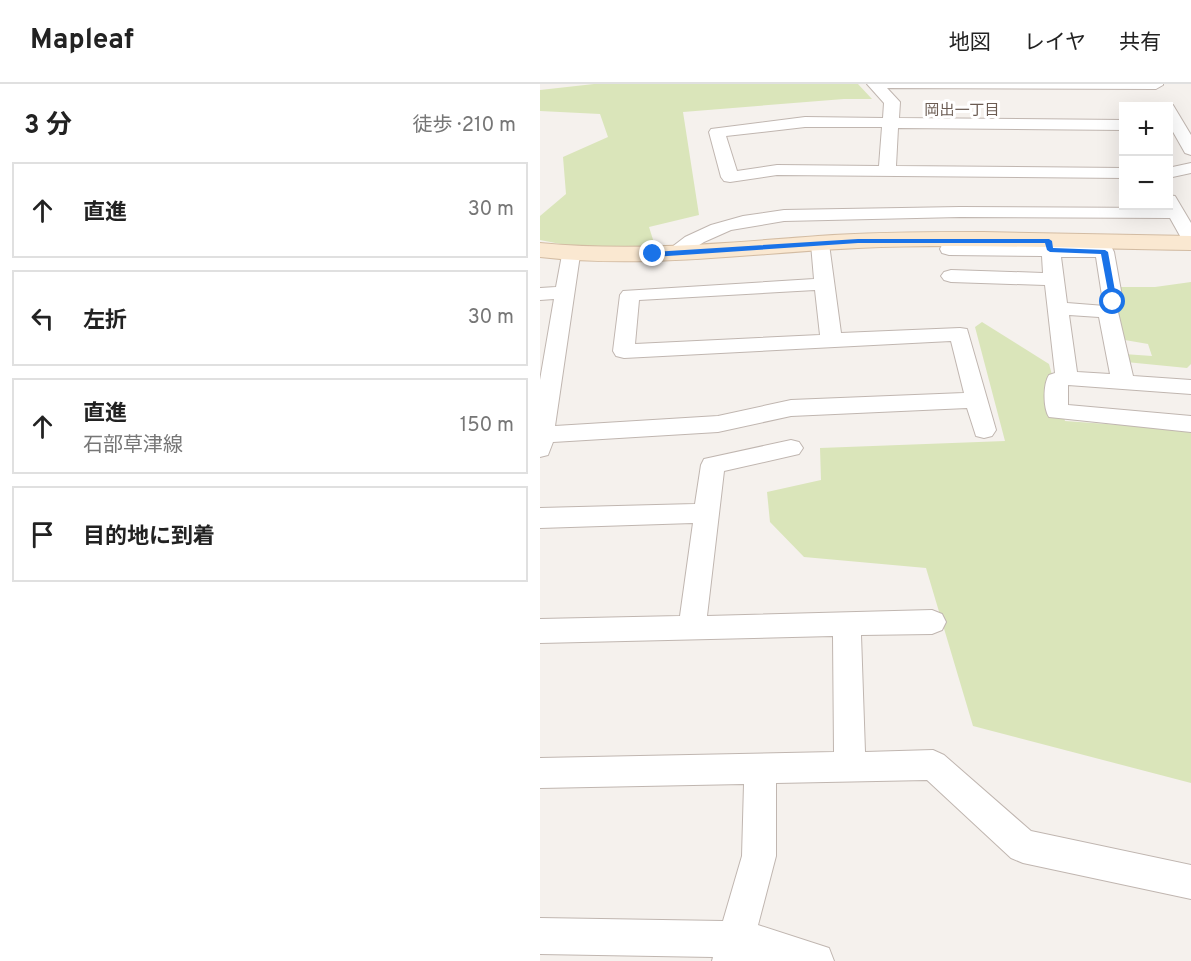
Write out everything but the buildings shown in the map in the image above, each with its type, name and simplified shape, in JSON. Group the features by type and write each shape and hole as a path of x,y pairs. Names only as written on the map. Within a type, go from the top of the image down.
{"main road":[{"path":"540,250 571,255 673,253 820,244 1049,246 1191,243"}],"street":[{"path":"874,84 1156,84 1165,102"},
{"path":"874,84 892,102 887,171"},
{"path":"1119,125 805,122 717,132 730,177 777,170 1119,173"},
{"path":"1173,126 1191,150"},
{"path":"1173,172 1191,168"},
{"path":"673,253 696,237 726,226 769,218 858,213 1119,208"},
{"path":"1173,208 1191,239"},
{"path":"820,244 831,341"},
{"path":"949,244 951,297"},
{"path":"1067,378 1049,246 1105,252 1113,302"},
{"path":"571,255 541,440 718,424 791,408 976,400"},
{"path":"951,276 1054,279"},
{"path":"824,284 630,295 624,351 960,334 984,430"},
{"path":"540,294 565,292"},
{"path":"1058,308 1108,312 1112,320 1123,382"},
{"path":"1191,387 1067,378 1057,380 1057,412 1191,424"},
{"path":"1159,385 1168,422"},
{"path":"692,628 713,465 790,448"},
{"path":"540,518 706,513"},
{"path":"540,631 932,622"},
{"path":"847,624 850,767"},
{"path":"540,773 933,765 1023,846 1191,882"},
{"path":"732,950 759,856 760,769"},
{"path":"540,936 732,950 761,944 816,961"}],"green space":[{"path":"594,84 858,84 872,99 844,99 683,112 699,215 649,227 655,246 576,247 540,240 540,216 566,194 563,157 608,137 600,114 540,111 540,90"},
{"path":"1191,282 1191,364 1187,368 1126,362 1124,354 1152,356 1148,344 1119,339 1117,287 1155,287"},
{"path":"982,322 1049,364 1065,421 1191,430 1191,783 973,726 926,568 804,557 770,522 767,492 821,480 820,448 1005,441 975,327"}],"district":[{"name":"岡出一丁目","path":"962,111"}],"route":[{"path":"653,254 858,241 1049,241 1050,250 1105,252 1113,302"}]}
